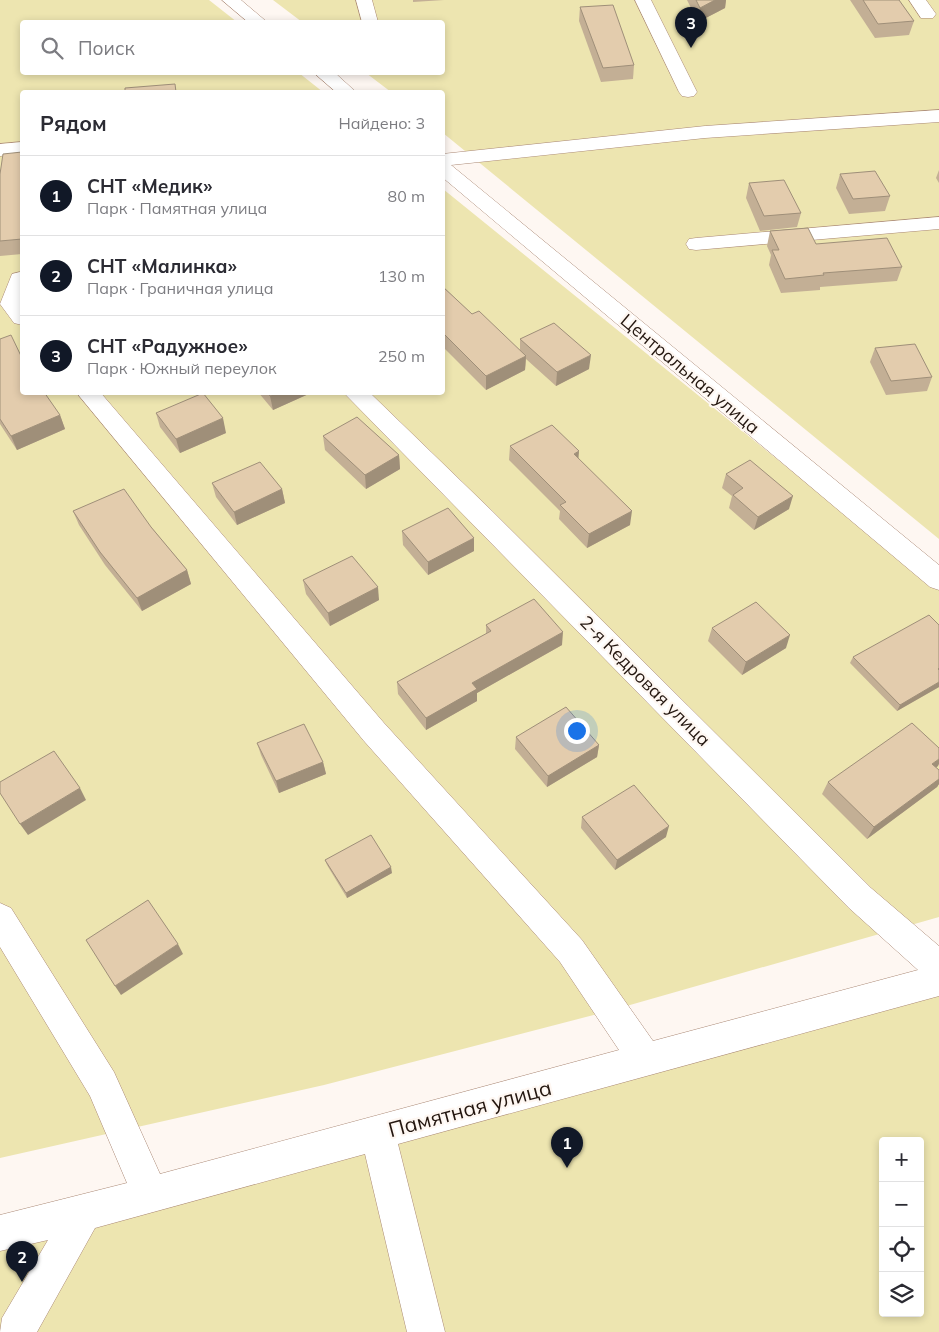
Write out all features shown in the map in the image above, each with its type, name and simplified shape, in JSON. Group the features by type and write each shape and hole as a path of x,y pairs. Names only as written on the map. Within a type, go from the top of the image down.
{"street":[{"path":"230,0 255,20"},
{"path":"364,0 369,20"},
{"path":"644,0 688,92"},
{"path":"917,0 927,14"},
{"path":"326,75 344,90"},
{"path":"445,160 705,132 939,116"},
{"path":"0,150 20,148"},
{"name":"Центральная улица","path":"445,169 939,580"},
{"path":"696,244 939,223"},
{"path":"14,280 10,303 20,316"},
{"path":"90,395 374,732 571,952 646,1060"},
{"name":"2-я Кедровая улица","path":"357,395 483,518 860,898 939,967"},
{"path":"0,918 102,1084 151,1195"},
{"name":"Памятная улица","path":"0,1233 83,1213 378,1134 939,980"},
{"path":"378,1134 426,1332"},
{"path":"16,1332 83,1213"}],"shaded area":[{"path":"0,0 209,0 234,20 20,20 20,75 302,75 320,90 20,90 20,395 445,395 445,191 939,590 939,917 609,1011 324,1085 0,1158"},
{"path":"273,0 939,0 939,539 445,135 445,90 388,90 369,75 445,75 445,20 299,20"},
{"path":"939,983 939,1332 0,1332 0,1233"}],"building":[{"path":"696,0 715,0 700,8"},
{"path":"863,0 899,0 914,21 878,24"},
{"path":"613,5 634,65 603,68 580,7"},
{"path":"175,84 176,90 125,90 125,88"},
{"path":"20,152 20,239 0,241 0,174 3,154"},
{"path":"875,171 890,196 853,199 840,174"},
{"path":"784,180 801,213 764,216 749,183"},
{"path":"808,228 816,244 887,238 902,267 823,273 824,275 785,279 772,250 779,250 770,231"},
{"path":"445,289 472,314 479,311 526,356 486,376 445,335"},
{"path":"554,323 591,355 557,372 520,339"},
{"path":"11,335 20,354 20,395 46,395 60,415 11,436 0,419 0,339"},
{"path":"915,344 932,377 891,381 875,348"},
{"path":"198,395 205,395 223,418 176,439 156,413"},
{"path":"357,417 399,455 365,475 323,436"},
{"path":"552,425 579,451 574,454 632,511 589,534 560,505 566,502 510,446"},
{"path":"750,460 793,496 758,517 733,495 743,488 726,474"},
{"path":"260,462 282,489 234,512 212,483"},
{"path":"124,489 151,527 187,570 137,598 100,552 73,511"},
{"path":"448,508 474,538 428,562 402,531"},
{"path":"352,556 378,587 328,613 303,580"},
{"path":"534,599 563,632 472,683 477,689 426,718 397,682 491,631 486,625"},
{"path":"756,602 790,635 746,662 712,628"},
{"path":"929,615 939,625 939,682 900,705 853,657"},
{"path":"566,707 599,745 548,776 516,737"},
{"path":"912,723 939,748 939,759 932,764 939,770 939,779 874,827 828,782"},
{"path":"304,724 323,762 276,781 257,743"},
{"path":"54,751 80,788 20,824 0,793 0,782"},
{"path":"634,785 669,826 617,860 582,817"},
{"path":"371,835 391,867 346,893 325,860"},
{"path":"148,900 178,944 115,986 86,940"}],"place":[{"name":"СНТ «Радужное»","path":"691,48"},
{"name":"СНТ «Медик»","path":"567,1168"},
{"name":"СНТ «Малинка»","path":"22,1282"}]}
